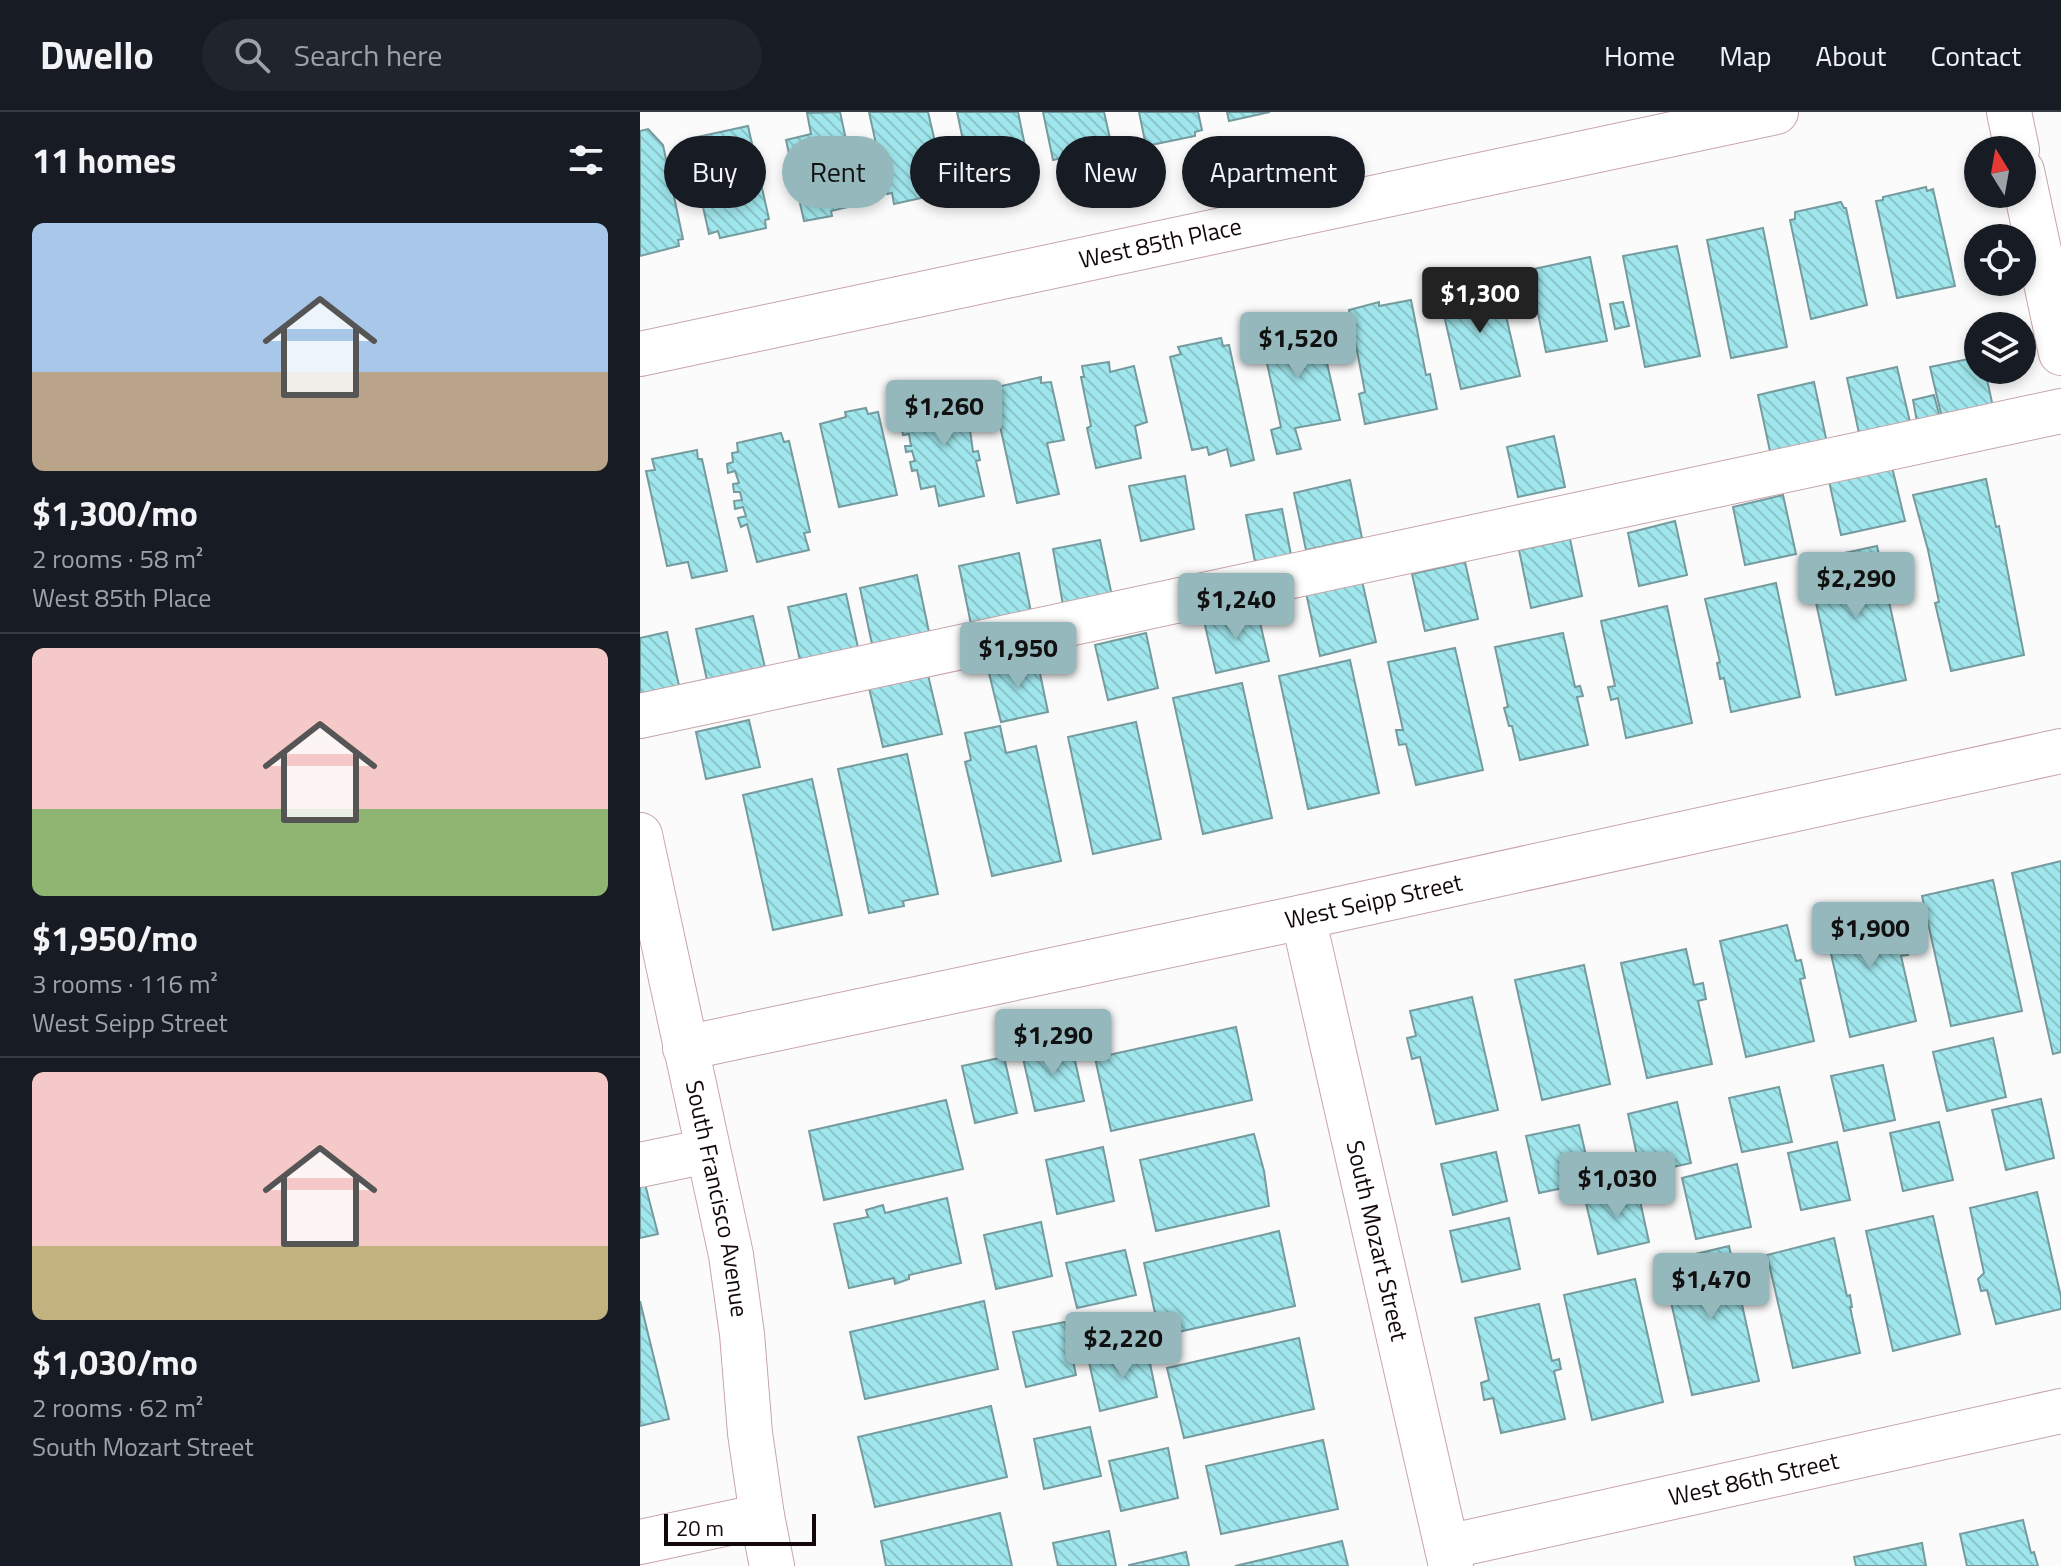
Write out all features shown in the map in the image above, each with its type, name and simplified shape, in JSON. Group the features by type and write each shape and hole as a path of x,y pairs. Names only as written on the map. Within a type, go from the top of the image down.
{"street":[{"name":"West 85th Place","path":"640,354 1776,112"},
{"path":"2009,112 2014,136"},
{"path":"2030,208 2061,353"},
{"path":"640,716 2061,411"},
{"name":"West Seipp Street","path":"685,1048 2061,751"},
{"name":"South Francisco Avenue","path":"640,835 731,1255 762,1516 772,1566"},
{"name":"South Mozart Street","path":"1303,917 1449,1557"},
{"path":"640,1165 707,1151"},
{"name":"West 86th Street","path":"1449,1557 2061,1411"},
{"path":"640,1542 762,1516"}],"building":[{"path":"840,112 845,136 803,136 811,134 807,113"},
{"path":"869,112 928,112 934,136 910,136 910,200 894,204 894,136 874,136"},
{"path":"957,112 1018,112 1023,136 962,136"},
{"path":"1043,112 1104,112 1109,136 1056,136 1056,159 1053,160"},
{"path":"1139,112 1198,112 1202,130 1195,132 1195,136 1182,136 1182,139 1166,142 1166,136 1144,136"},
{"path":"1227,112 1270,112 1229,121"},
{"path":"748,126 750,136 702,136"},
{"path":"648,129 663,145 664,208 676,208 683,239 678,240 679,246 640,256 640,131"},
{"path":"1926,187 1927,191 1933,189 1955,286 1897,298 1876,201"},
{"path":"1841,202 1846,208 1867,305 1811,319 1790,220 1795,219 1795,212"},
{"path":"766,206 769,219 765,220 766,228 720,238 718,231 709,234 703,208"},
{"path":"801,208 843,208 831,211 832,216 804,221"},
{"path":"1763,228 1787,347 1731,358 1707,240"},
{"path":"1677,246 1700,356 1645,367 1623,256"},
{"path":"1590,257 1607,341 1546,352 1529,270"},
{"path":"1492,281 1493,287 1499,286 1520,376 1461,389 1440,298 1449,295 1448,291"},
{"path":"1411,300 1426,375 1430,374 1437,409 1365,424 1359,394 1365,392 1349,310 1379,302 1379,306"},
{"path":"1623,302 1629,326 1615,329 1610,304"},
{"path":"1312,317 1314,324 1318,324 1340,420 1295,428 1301,449 1277,454 1271,430 1281,427 1261,336 1268,332 1267,327"},
{"path":"1221,338 1223,346 1229,345 1254,460 1231,466 1227,449 1209,455 1207,447 1192,450 1170,357 1181,354 1178,347"},
{"path":"1964,360 1964,384 1988,384 1993,407 1942,418 1930,367"},
{"path":"1109,362 1110,372 1134,366 1147,422 1135,426 1141,458 1096,468 1087,428 1091,426 1081,377 1084,377 1082,366"},
{"path":"1897,367 1910,422 1859,433 1847,378"},
{"path":"1041,377 1041,383 1051,382 1064,440 1047,443 1059,494 1017,503 993,394 998,393 997,387"},
{"path":"1814,382 1827,443 1771,456 1758,395"},
{"path":"955,390 957,399 963,398 969,419 973,418 976,429 970,430 973,452 978,451 980,460 976,461 984,496 939,506 935,486 921,489 917,470 912,471 910,462 915,461 912,451 906,452 905,446 911,446 909,434 903,435 901,426 908,425 904,410 932,404 930,395"},
{"path":"1934,395 1940,418 1917,422 1913,400"},
{"path":"866,408 868,414 878,412 897,495 839,507 820,424 846,417 845,412"},
{"path":"781,433 784,442 789,441 810,532 804,533 809,550 757,562 747,524 741,527 738,518 746,516 743,507 735,509 734,501 742,500 740,492 734,492 733,484 739,483 735,471 728,473 727,464 733,462 732,453 738,452 737,443"},
{"path":"1554,436 1565,487 1518,497 1507,447"},
{"path":"697,450 698,459 702,459 727,571 692,578 688,562 667,566 646,471 655,470 652,459"},
{"path":"1892,467 1905,521 1841,535 1829,481"},
{"path":"1185,476 1194,529 1141,541 1129,486"},
{"path":"1986,479 1996,527 1999,526 2024,655 1951,671 1935,603 1939,602 1928,550 1913,495"},
{"path":"1350,480 1362,538 1306,550 1294,493"},
{"path":"1783,495 1796,554 1745,565 1733,507"},
{"path":"1282,509 1291,555 1255,562 1246,515"},
{"path":"1675,521 1687,575 1639,586 1628,533"},
{"path":"1570,539 1582,596 1531,608 1519,550"},
{"path":"1100,540 1112,596 1063,605 1053,549"},
{"path":"1877,546 1906,680 1836,695 1807,561"},
{"path":"1019,553 1031,612 971,624 959,566"},
{"path":"1465,562 1478,619 1425,631 1412,574"},
{"path":"917,575 929,632 872,644 860,588"},
{"path":"1362,581 1376,642 1320,656 1306,593"},
{"path":"1776,583 1800,697 1731,712 1724,678 1720,679 1717,663 1720,662 1705,599"},
{"path":"846,594 859,652 801,665 788,607"},
{"path":"1667,606 1692,723 1626,738 1618,698 1611,700 1608,687 1615,686 1601,621"},
{"path":"1257,610 1269,661 1216,673 1204,621"},
{"path":"753,616 766,672 708,685 696,629"},
{"path":"667,632 680,690 640,699 640,638"},
{"path":"1146,633 1158,688 1108,700 1095,645"},
{"path":"1563,633 1575,687 1580,686 1583,696 1577,697 1588,745 1520,760 1504,708 1508,707 1495,647"},
{"path":"1455,648 1483,770 1416,785 1406,744 1399,745 1396,730 1403,730 1388,662"},
{"path":"1037,659 1048,712 1001,722 988,669"},
{"path":"1350,660 1379,793 1308,809 1279,676"},
{"path":"928,675 942,734 883,747 869,688"},
{"path":"1242,683 1272,818 1203,834 1173,698"},
{"path":"749,720 760,767 706,779 696,732"},
{"path":"1136,722 1161,839 1093,854 1068,737"},
{"path":"1000,726 1006,753 1036,746 1061,861 992,876 965,762 971,760 965,733"},
{"path":"907,754 938,894 903,901 904,906 869,913 838,769"},
{"path":"812,779 842,915 773,930 743,795"},
{"path":"2061,861 2061,1052 2053,1054 2012,873"},
{"path":"1993,880 2022,1011 1951,1026 1922,896"},
{"path":"1889,904 1898,941 1904,940 1908,955 1901,956 1916,1021 1850,1037 1823,919"},
{"path":"1787,925 1796,961 1801,960 1805,978 1800,979 1814,1041 1746,1057 1720,941"},
{"path":"1686,949 1694,985 1703,983 1706,999 1698,1001 1712,1064 1647,1078 1621,963"},
{"path":"1584,965 1610,1084 1542,1100 1515,980"},
{"path":"1472,997 1498,1110 1436,1124 1420,1057 1412,1059 1407,1038 1416,1036 1410,1011"},
{"path":"1236,1027 1252,1100 1111,1131 1095,1058"},
{"path":"1993,1038 2006,1097 1947,1111 1933,1052"},
{"path":"1071,1043 1084,1101 1035,1111 1022,1054"},
{"path":"1004,1057 1017,1113 975,1123 962,1066"},
{"path":"1883,1065 1895,1120 1844,1131 1831,1076"},
{"path":"1779,1087 1792,1142 1742,1152 1729,1098"},
{"path":"2041,1099 2054,1158 2006,1170 1992,1110"},
{"path":"946,1100 963,1169 824,1200 809,1131"},
{"path":"1677,1102 1691,1163 1641,1174 1628,1114"},
{"path":"1939,1122 1953,1180 1903,1191 1890,1133"},
{"path":"1579,1125 1592,1182 1539,1193 1526,1136"},
{"path":"1254,1134 1269,1206 1156,1231 1140,1160"},
{"path":"1837,1142 1850,1200 1801,1210 1788,1153"},
{"path":"1103,1147 1114,1201 1057,1214 1046,1160"},
{"path":"1496,1152 1507,1201 1453,1215 1441,1164"},
{"path":"1632,1157 1636,1176 1616,1180 1611,1162"},
{"path":"1737,1164 1751,1227 1696,1239 1682,1178"},
{"path":"645,1184 658,1234 640,1238 640,1185"},
{"path":"1637,1187 1649,1242 1598,1254 1585,1199"},
{"path":"2037,1192 2061,1297 2061,1309 1996,1324 1987,1290 1981,1291 1978,1279 1984,1273 1970,1208"},
{"path":"947,1198 961,1263 909,1275 909,1279 895,1284 894,1278 849,1288 834,1224 868,1217 866,1210 883,1205 885,1213"},
{"path":"1933,1216 1960,1334 1893,1351 1866,1231"},
{"path":"1509,1218 1520,1269 1462,1282 1450,1231"},
{"path":"1041,1222 1052,1276 996,1289 984,1235"},
{"path":"1279,1231 1295,1306 1160,1336 1144,1263"},
{"path":"1834,1238 1847,1296 1850,1295 1860,1353 1793,1368 1767,1255"},
{"path":"1729,1246 1759,1381 1692,1395 1662,1262"},
{"path":"1125,1250 1136,1295 1077,1308 1066,1263"},
{"path":"1635,1279 1663,1402 1592,1420 1564,1295"},
{"path":"640,1301 669,1419 640,1426"},
{"path":"984,1301 998,1369 865,1399 850,1332"},
{"path":"1539,1304 1552,1361 1559,1359 1561,1369 1554,1371 1565,1419 1501,1433 1493,1398 1484,1400 1481,1383 1489,1380 1475,1318"},
{"path":"1065,1322 1076,1375 1026,1387 1013,1332"},
{"path":"1299,1338 1314,1409 1184,1438 1167,1368"},
{"path":"1147,1349 1157,1397 1100,1411 1089,1362"},
{"path":"991,1406 1007,1477 875,1507 858,1437"},
{"path":"1090,1427 1101,1476 1044,1489 1034,1439"},
{"path":"1323,1440 1338,1509 1221,1534 1206,1466"},
{"path":"1168,1448 1178,1498 1121,1511 1109,1461"},
{"path":"1000,1513 1012,1566 886,1566 881,1541"},
{"path":"2023,1520 2031,1553 2034,1552 2038,1566 1967,1566 1960,1534"},
{"path":"1109,1531 1116,1566 1058,1566 1053,1543"},
{"path":"1342,1541 1348,1566 1235,1566"},
{"path":"1922,1543 1926,1566 1856,1566 1854,1557"},
{"path":"1186,1552 1189,1566 1129,1566 1129,1565"}]}
